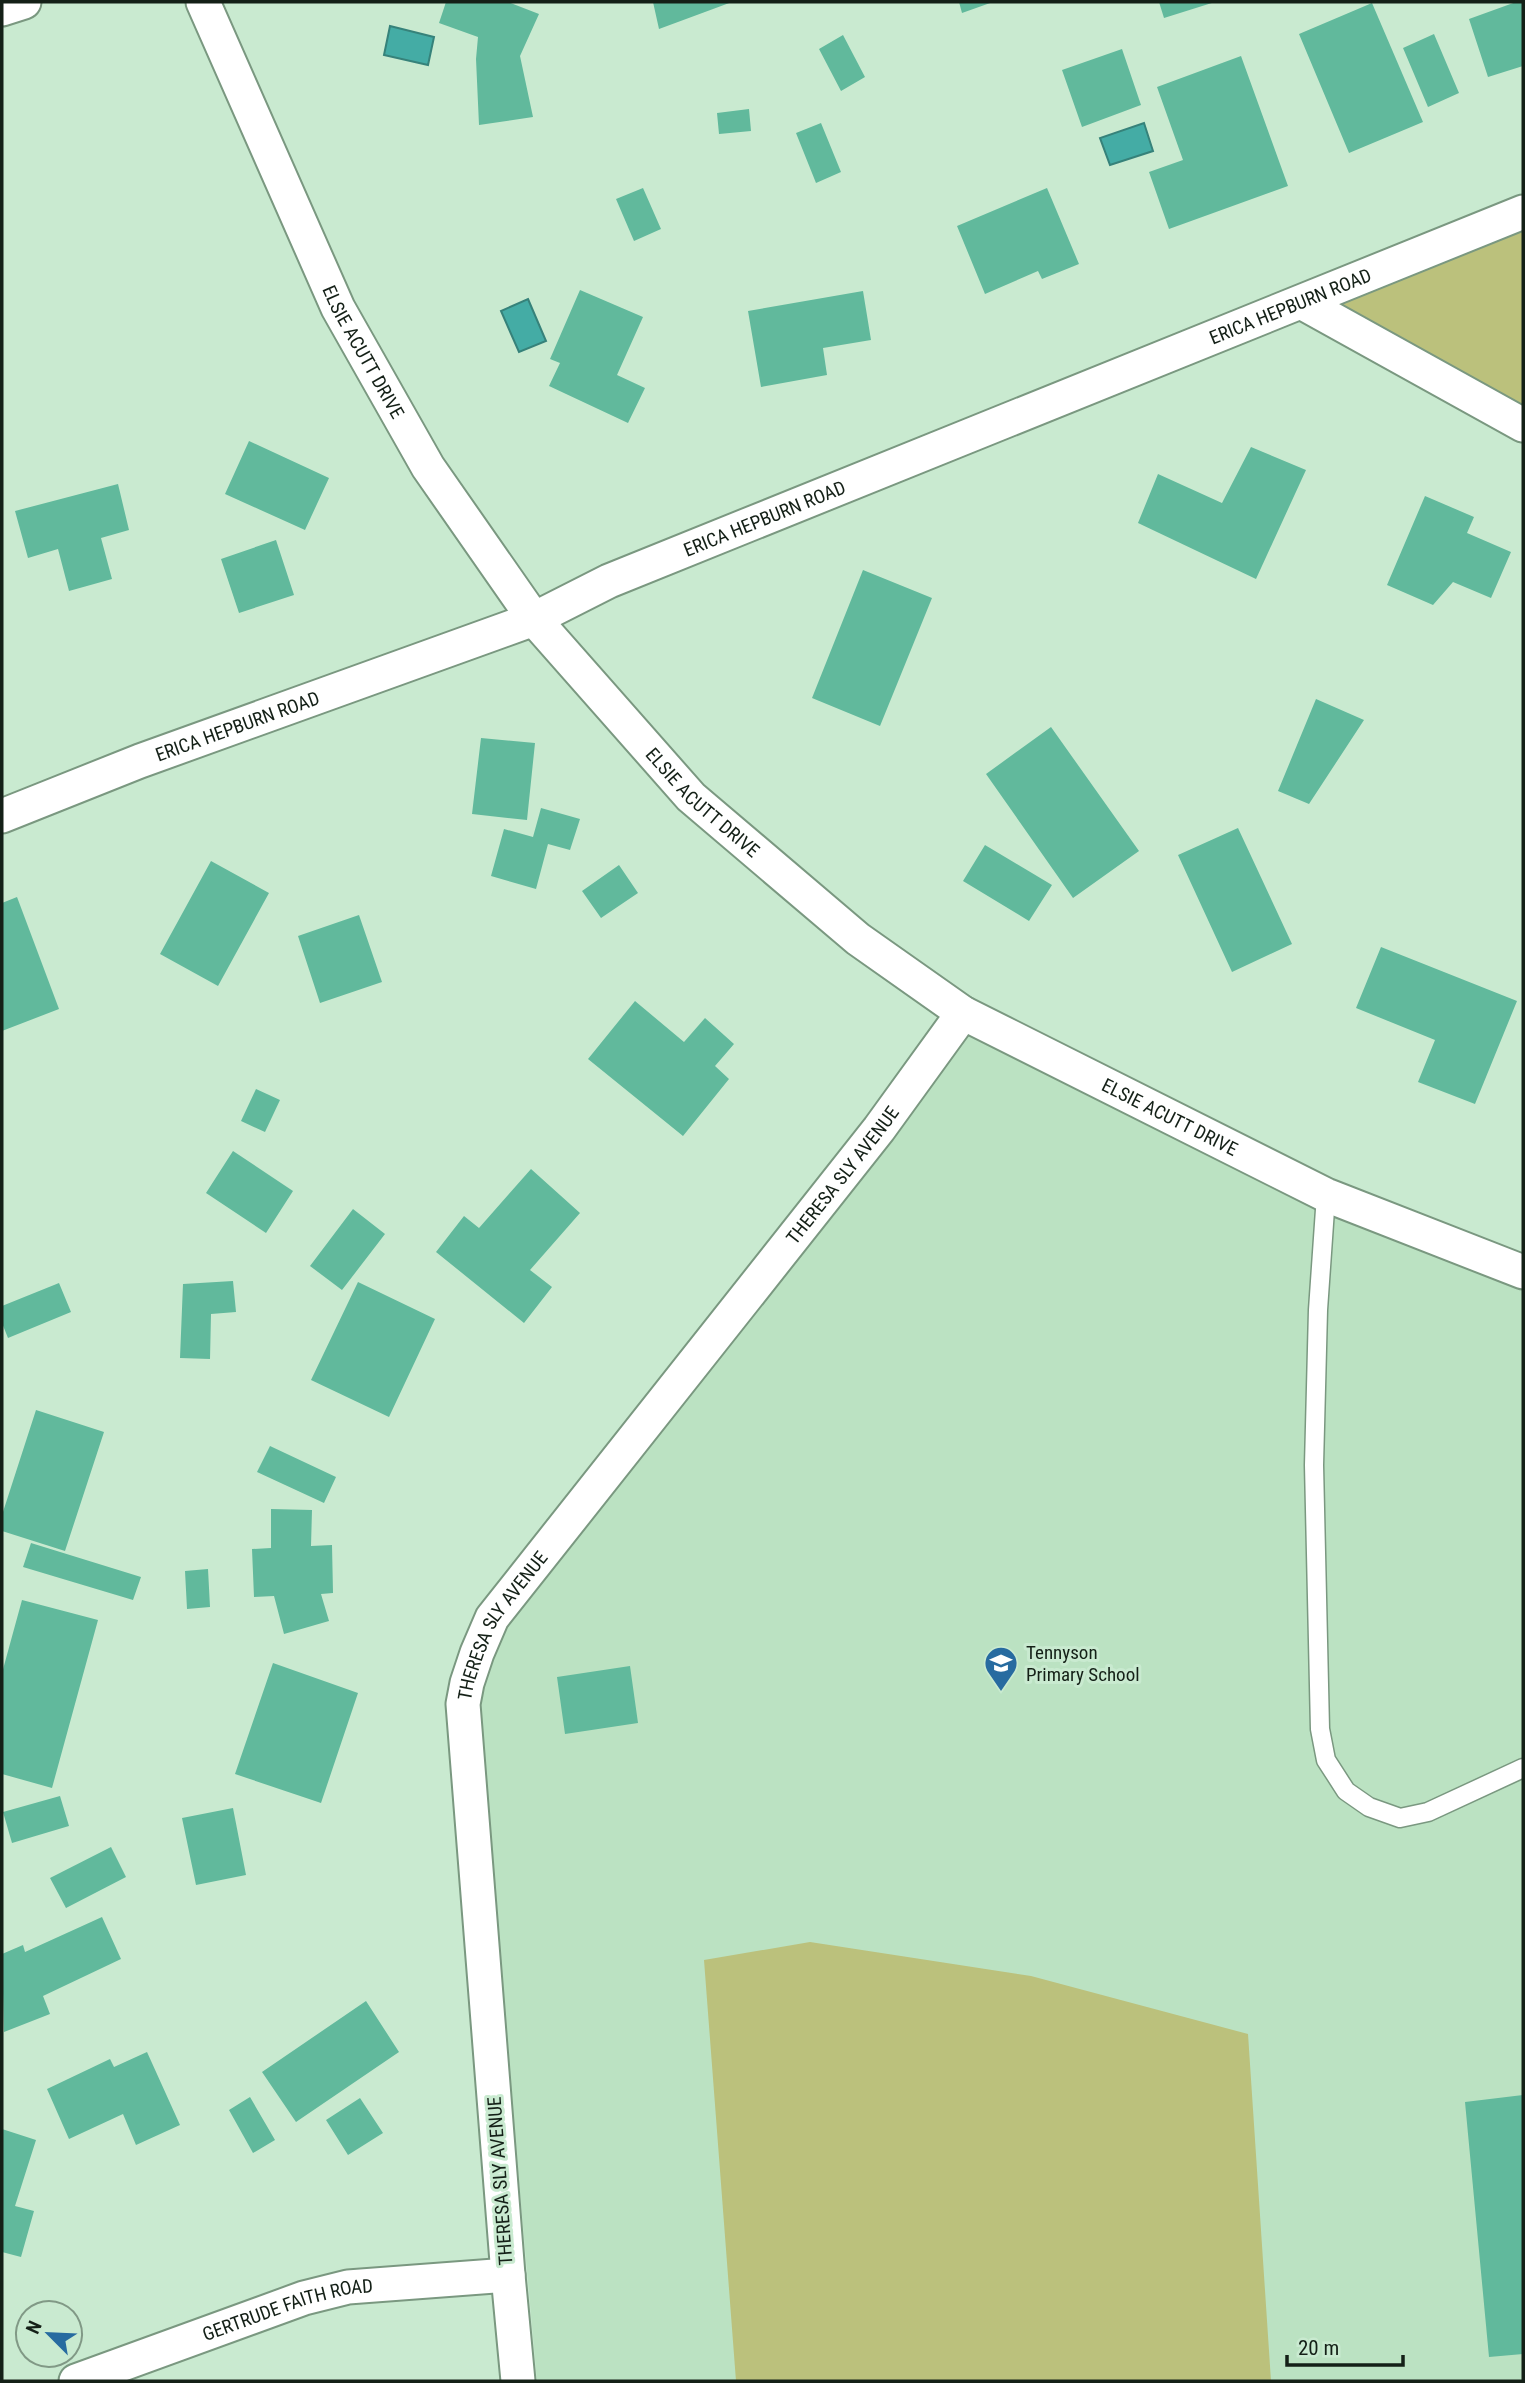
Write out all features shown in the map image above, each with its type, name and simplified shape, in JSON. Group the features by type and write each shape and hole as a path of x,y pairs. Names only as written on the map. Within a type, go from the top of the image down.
{"street":[{"path":"2,9 23,2"},
{"name":"ELSIE ACUTT DRIVE","path":"203,2 338,308 428,467 534,619 691,797 858,939 962,1013 1326,1195 1523,1272"},
{"name":"ERICA HEPBURN ROAD","path":"2,816 141,761 534,619 609,581 1523,212"},
{"path":"1303,303 1523,425"},
{"name":"THERESA SLY AVENUE","path":"519,2381 508,2275 463,1704 467,1683 492,1618 879,1129 962,1013"},
{"name":"GERTRUDE FAITH ROAD","path":"76,2381 304,2298 348,2287 508,2275"}],"lane":[{"path":"1326,1195 1318,1310 1314,1465 1320,1729 1326,1760 1346,1791 1369,1807 1400,1818 1428,1812 1523,1769"}],"shaded area":[{"path":"1523,225 1523,411 1334,305"},
{"name":"Tennyson Primary School","path":"968,1029 1523,1280 1523,2381 537,2381 476,1709 504,1622"},
{"path":"810,1942 1031,1976 1248,2034 1271,2381 736,2381 704,1960"}],"water":[{"path":"390,26 434,37 428,65 384,55"},
{"path":"1144,123 1153,151 1110,165 1100,138"},
{"path":"528,299 546,341 519,352 501,311"}],"building":[{"path":"446,2 508,2 539,14 520,56 533,117 479,125 476,59 478,37 439,23"},
{"path":"653,2 732,2 659,29"},
{"path":"959,2 993,2 962,13"},
{"path":"1159,2 1215,2 1164,18"},
{"path":"1516,2 1523,2 1523,66 1488,77 1469,19"},
{"path":"1372,3 1423,122 1349,153 1299,34"},
{"path":"1434,34 1459,93 1428,107 1403,48"},
{"path":"843,35 865,77 841,91 819,49"},
{"path":"1122,49 1141,105 1082,127 1062,70"},
{"path":"1241,56 1288,186 1169,229 1149,172 1183,160 1157,87"},
{"path":"749,109 751,131 719,134 717,113"},
{"path":"821,123 841,172 816,183 796,133"},
{"path":"643,188 661,229 634,241 616,199"},
{"path":"1047,188 1079,264 1042,279 1038,271 985,294 957,226"},
{"path":"580,290 643,317 617,375 645,388 628,423 549,386 560,363 550,359"},
{"path":"863,291 871,340 823,348 827,375 761,387 748,311"},
{"path":"249,441 329,478 305,530 225,494"},
{"path":"1251,447 1306,470 1256,579 1138,523 1158,474 1222,503"},
{"path":"118,484 129,530 101,538 112,579 69,591 58,549 28,558 15,511"},
{"path":"1425,496 1474,517 1467,533 1511,552 1491,598 1453,582 1433,605 1387,585"},
{"path":"276,540 294,595 239,613 221,559"},
{"path":"863,570 932,598 880,726 812,698"},
{"path":"1316,699 1364,720 1309,804 1278,791"},
{"path":"1051,727 1139,851 1073,898 986,774"},
{"path":"481,738 535,743 527,820 472,814"},
{"path":"541,808 580,819 570,850 548,844 536,889 491,876 504,829 533,837"},
{"path":"1238,828 1292,944 1232,972 1178,855"},
{"path":"985,845 1052,885 1029,921 963,881"},
{"path":"211,861 269,893 218,986 160,954"},
{"path":"619,865 638,893 601,918 582,891"},
{"path":"17,897 59,1009 2,1031 2,903"},
{"path":"359,915 382,982 320,1003 298,936"},
{"path":"1381,947 1517,1001 1475,1104 1418,1082 1435,1040 1356,1008"},
{"path":"635,1001 684,1042 705,1018 734,1044 715,1066 729,1079 683,1136 588,1059"},
{"path":"256,1089 280,1100 265,1132 241,1121"},
{"path":"233,1151 293,1191 266,1233 206,1193"},
{"path":"531,1169 580,1213 530,1270 552,1287 524,1323 436,1252 464,1216 479,1228"},
{"path":"353,1209 385,1234 342,1290 310,1266"},
{"path":"233,1281 236,1312 211,1314 210,1359 180,1358 183,1284"},
{"path":"358,1282 435,1319 389,1417 311,1380"},
{"path":"59,1283 71,1312 8,1338 2,1323 2,1306"},
{"path":"36,1410 104,1432 65,1551 2,1531 2,1515"},
{"path":"270,1446 336,1477 324,1503 257,1472"},
{"path":"271,1509 312,1510 311,1546 332,1545 333,1593 321,1594 329,1621 284,1634 274,1596 254,1597 252,1549 271,1548"},
{"path":"31,1543 141,1577 133,1600 23,1567"},
{"path":"208,1569 210,1607 187,1609 185,1571"},
{"path":"22,1600 98,1620 52,1788 2,1774 2,1673"},
{"path":"273,1663 358,1693 321,1803 235,1774"},
{"path":"630,1666 638,1723 565,1734 557,1677"},
{"path":"60,1796 69,1826 12,1843 3,1812"},
{"path":"233,1808 246,1875 196,1885 182,1818"},
{"path":"111,1847 126,1877 66,1908 50,1878"},
{"path":"102,1917 121,1959 43,1996 50,2014 4,2032 2,1954 23,1945 25,1952"},
{"path":"366,2001 399,2052 296,2122 262,2072"},
{"path":"147,2052 180,2125 136,2145 123,2114 69,2139 47,2089 110,2059 114,2067"},
{"path":"1523,2095 1523,2354 1489,2357 1465,2102"},
{"path":"250,2097 275,2140 253,2153 229,2110"},
{"path":"360,2098 383,2133 348,2155 326,2120"},
{"path":"2,2129 36,2140 15,2206 34,2211 21,2257 2,2252"}],"place":[{"name":"Tennyson Primary School","path":"1001,1693"}]}
